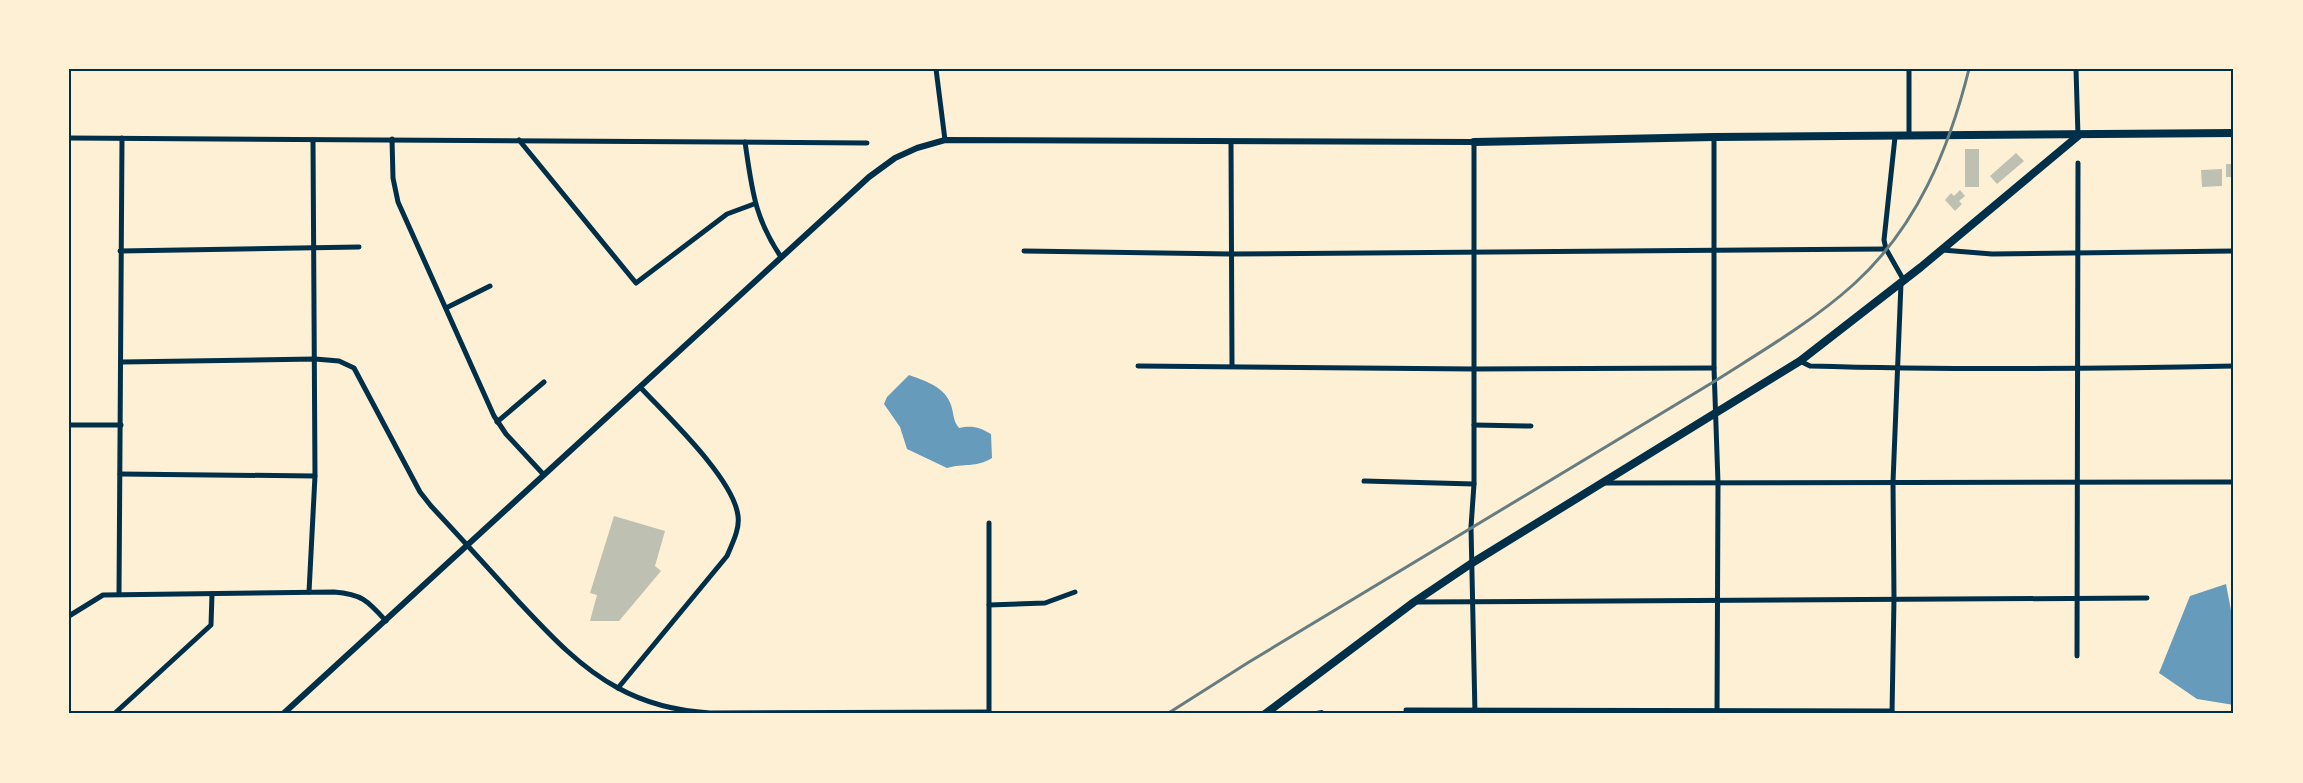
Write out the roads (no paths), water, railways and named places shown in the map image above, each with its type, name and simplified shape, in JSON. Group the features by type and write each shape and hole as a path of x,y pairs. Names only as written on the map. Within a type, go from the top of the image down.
{"main road":[{"path":"1474,142 1714,137 2234,134"},
{"path":"1265,714 1272,711 1414,602 1472,563 1800,361 2078,136"}],"street":[{"path":"936,69 945,140"},
{"path":"1909,69 1909,136"},
{"path":"2076,69 2078,136"},
{"path":"1714,137 1714,368 1718,483 1717,712"},
{"path":"1406,710 1892,713 1893,482 1896,369 1902,280 1886,249 1884,240 1895,137"},
{"path":"69,138 867,143"},
{"path":"119,594 122,138"},
{"path":"392,139 393,178 398,202 497,422 544,475"},
{"path":"309,592 315,476 313,140"},
{"path":"519,140 636,283 727,214 754,204"},
{"path":"283,714 869,177 895,158 917,148 945,140 1474,142 1472,563 1475,712"},
{"path":"745,142 754,204 768,238 781,257"},
{"path":"1231,142 1232,365"},
{"path":"2077,656 2078,163"},
{"path":"120,251 359,247"},
{"path":"1024,251 1231,254 1886,249"},
{"path":"1941,249 1992,254 2234,251"},
{"path":"446,308 490,286"},
{"path":"122,362 315,360 339,361 354,368 420,492 543,628 581,664 618,688 677,711 710,714 989,713 989,524"},
{"path":"1800,361 1810,366 1896,369 2078,370 2234,366"},
{"path":"1138,366 1232,365 1474,369 1714,368"},
{"path":"497,422 543,381"},
{"path":"618,688 727,556 739,518 733,495 719,475 641,388"},
{"path":"69,425 121,425"},
{"path":"1474,425 1531,426"},
{"path":"120,474 315,476"},
{"path":"1364,481 1474,484"},
{"path":"1599,483 2234,482"},
{"path":"69,616 104,595 309,592 353,594 367,600 386,621"},
{"path":"989,605 1045,603 1075,592"},
{"path":"114,714 211,625 212,594"},
{"path":"1414,602 2147,598"}],"lane":[{"path":"1305,714 1322,711 1325,714"}],"water":[{"path":"909,375 940,389 951,405 959,428 975,427 991,434 992,458 981,463 947,468 907,449 900,427 884,404 887,397"},
{"path":"2226,584 2234,626 2234,705 2197,699 2159,673 2190,596"}],"railway":[{"path":"1167,714 1249,662 1715,381 1786,336 1838,298 1876,262 1896,238 1913,212 1940,157 1969,69"}]}
